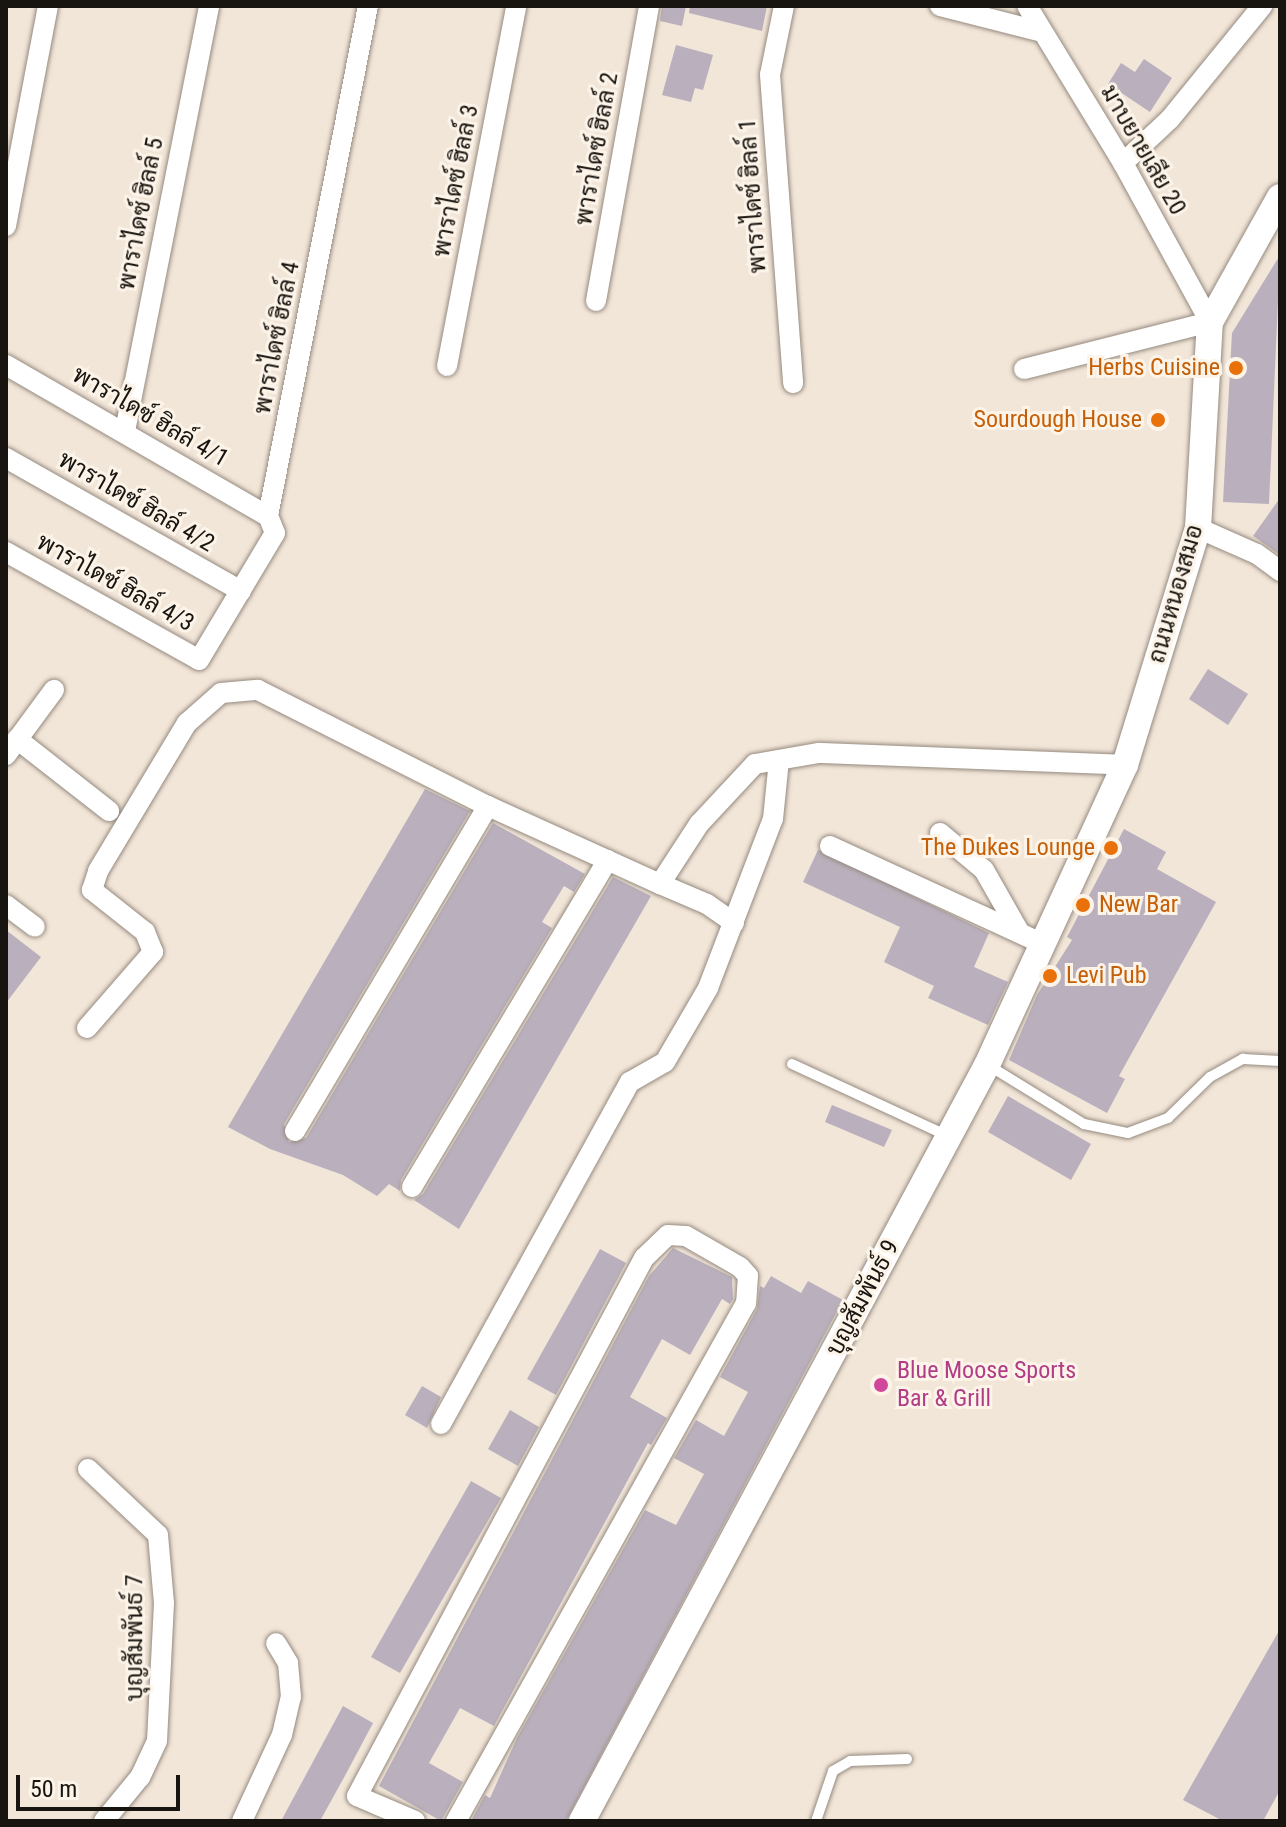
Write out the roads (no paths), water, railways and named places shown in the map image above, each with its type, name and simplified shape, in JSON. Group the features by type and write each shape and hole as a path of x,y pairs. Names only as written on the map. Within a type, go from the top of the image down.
{"street":[{"path":"6,226 48,6"},
{"name":"พาราไดซ์ ฮิลล์ 5","path":"125,431 209,6"},
{"name":"พาราไดซ์ ฮิลล์ 4","path":"199,660 275,533 268,516 368,6"},
{"name":"พาราไดซ์ ฮิลล์ 3","path":"447,366 516,6"},
{"name":"พาราไดซ์ ฮิลล์ 2","path":"596,301 649,6"},
{"name":"พาราไดซ์ ฮิลล์ 1","path":"784,6 770,75 793,383"},
{"path":"940,6 1042,32"},
{"name":"มาบยายเลีย 20","path":"1027,6 1123,163 1210,322"},
{"path":"1123,163 1170,119 1262,6"},
{"name":"ถนนหนองสมอ","path":"1125,765 1198,528 1210,322 1280,198"},
{"path":"1024,369 1210,322"},
{"name":"พาราไดซ์ ฮิลล์ 4/1","path":"6,365 268,516"},
{"name":"พาราไดซ์ ฮิลล์ 4/2","path":"6,458 241,591"},
{"path":"1198,528 1257,554 1280,571"},
{"name":"พาราไดซ์ ฮิลล์ 4/3","path":"6,552 199,660"},
{"path":"54,690 12,747 109,811"},
{"path":"87,1028 153,952 145,932 92,890 98,871 187,723 221,693 258,690 488,806 707,904 734,923"},
{"path":"660,884 699,824 755,764 819,753 1125,765"},
{"path":"441,1424 630,1082 665,1062 708,988 773,819 779,760"},
{"name":"บุญสัมพันธ์ 9","path":"582,1821 950,1137 987,1065 1030,938 1125,765"},
{"path":"295,1131 488,806"},
{"path":"940,833 984,870 1030,938"},
{"path":"830,846 1030,938"},
{"path":"412,1187 608,860"},
{"path":"6,905 35,927"},
{"path":"414,1821 381,1815 357,1796 644,1258 668,1235 686,1236 740,1267 748,1276 746,1303 456,1821"},
{"name":"บุญสัมพันธ์ 7","path":"88,1469 158,1535 164,1603 157,1741 140,1777 104,1821"},
{"path":"242,1821 282,1735 291,1697 288,1663 276,1643"}],"lane":[{"path":"987,1065 1084,1124 1128,1133 1168,1118 1210,1077 1243,1059 1280,1061"},
{"path":"792,1064 950,1137"},
{"path":"816,1821 833,1771 850,1761 907,1759"}],"place":[{"name":"Herbs Cuisine","path":"1236,368"},
{"name":"Sourdough House","path":"1158,420"},
{"name":"The Dukes Lounge","path":"1111,848"},
{"name":"New Bar","path":"1083,905"},
{"name":"Levi Pub","path":"1050,976"},
{"name":"Blue Moose Sports Bar & Grill","path":"881,1385"}]}
